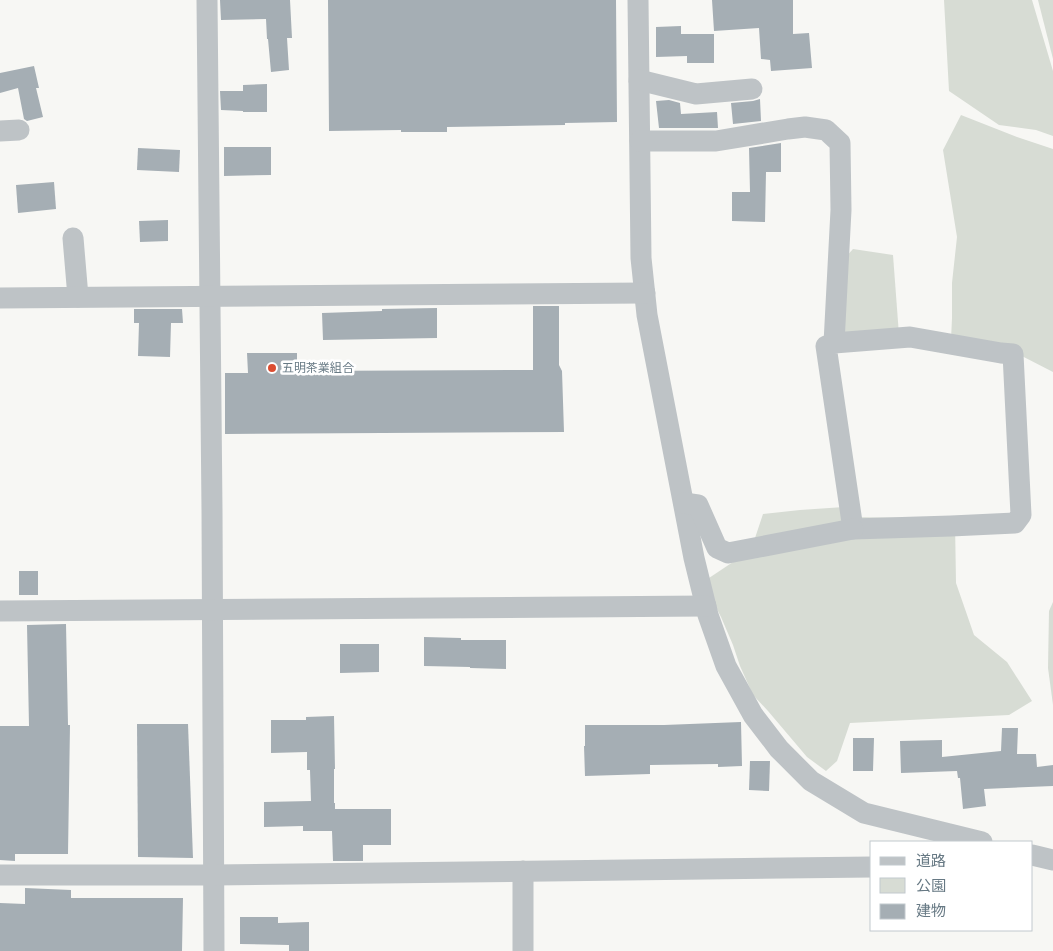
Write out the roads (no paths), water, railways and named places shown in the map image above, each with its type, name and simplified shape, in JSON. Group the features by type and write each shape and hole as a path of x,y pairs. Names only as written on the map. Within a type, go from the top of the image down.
{"street":[{"path":"207,0 213,609 214,951"},
{"path":"638,0 641,258 645,294 694,558 706,606 726,666 753,715 779,749 812,781 864,813 978,841"},
{"path":"639,80 696,94 752,90"},
{"path":"640,140 716,141 805,127 826,130 840,143 841,210 834,343"},
{"path":"74,238 78,297"},
{"path":"0,298 645,294"},
{"path":"684,503 698,506 717,548 728,553 853,529 1015,523 1020,515 1013,354 910,337 834,343 826,346 853,529"},
{"path":"0,611 706,606"},
{"path":"1033,855 1053,860"},
{"path":"1033,865 1053,864"},
{"path":"0,875 214,875 870,867"},
{"path":"523,871 523,951"}],"place":[{"name":"五明茶業組合","path":"272,368"}]}
